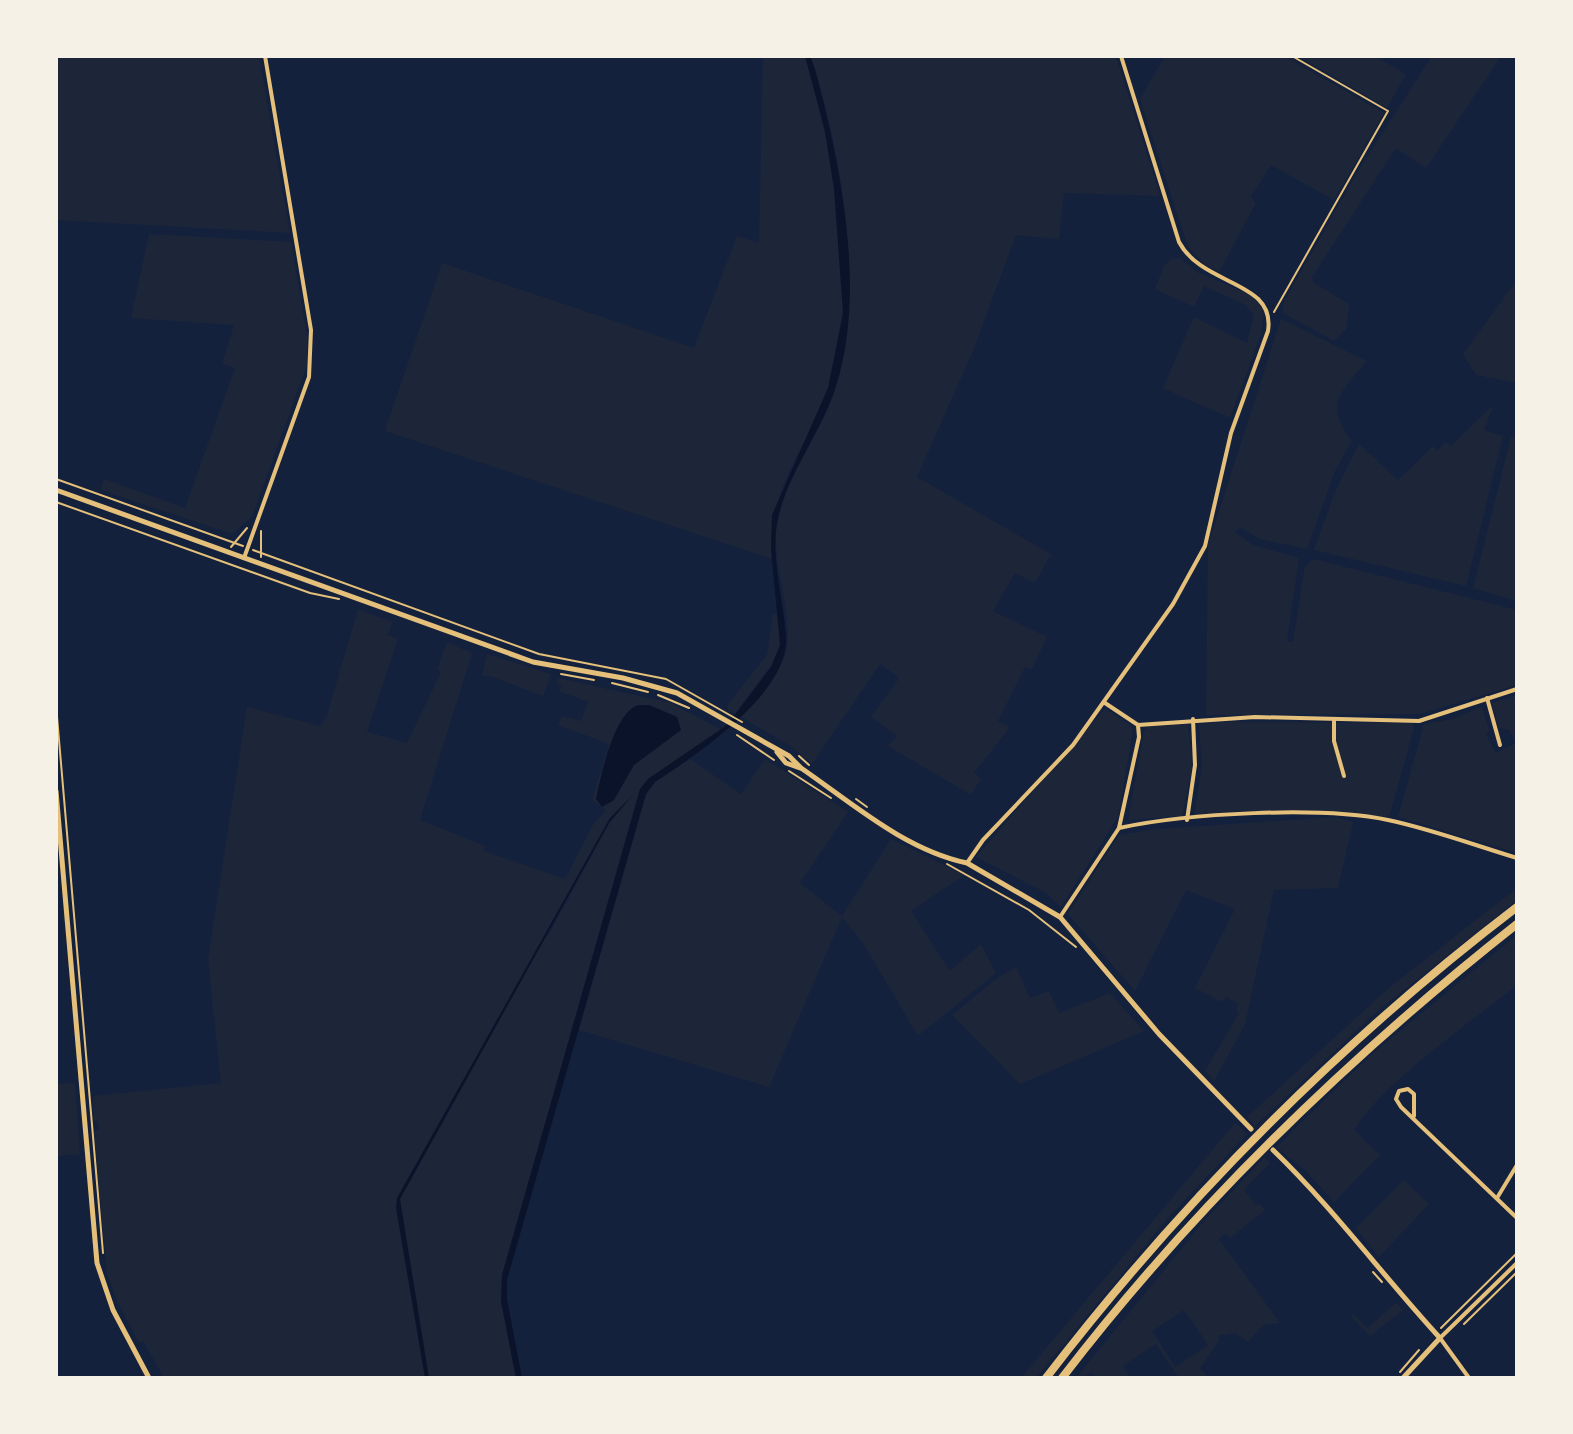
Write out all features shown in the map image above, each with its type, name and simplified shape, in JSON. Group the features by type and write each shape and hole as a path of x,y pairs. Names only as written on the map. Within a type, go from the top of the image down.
{"highway":[{"path":"1046,1378 1118,1287 1244,1147 1369,1028 1517,907"},
{"path":"1062,1378 1169,1247 1273,1137 1416,1005 1517,924"}],"street":[{"path":"244,558 309,377 311,360 311,330 265,56"},
{"path":"967,863 983,840 1073,745 1173,604 1205,546 1231,433 1268,331 1271,313 1256,295 1203,270 1186,254 1121,56"},
{"path":"56,490 533,662 659,686 725,719 739,722 776,751 786,763 801,768 893,832 954,862 967,863 1060,917 1159,1034 1251,1129"},
{"path":"1105,703 1138,725 1193,719 1419,721 1517,689"},
{"path":"1487,698 1500,745"},
{"path":"1187,820 1195,765 1193,719"},
{"path":"1334,719 1334,741 1344,776"},
{"path":"1060,917 1119,828 1139,737 1138,725"},
{"path":"56,791 97,1263 113,1310 149,1378"},
{"path":"1119,828 1287,814 1363,816 1391,820 1517,858"},
{"path":"1414,1116 1414,1094 1408,1089 1399,1091 1398,1103 1517,1218"},
{"path":"1273,1150 1340,1219 1378,1271 1440,1338 1469,1378"},
{"path":"1497,1198 1517,1165"},
{"path":"1403,1378 1517,1263"}],"path":[{"path":"1271,313 1388,111 1292,56"},
{"path":"56,479 539,654 666,679 739,722"},
{"path":"225,561 233,542 261,512"},
{"path":"261,512 263,553"},
{"path":"56,705 104,1266"},
{"path":"793,752 811,767"},
{"path":"848,793 873,810"},
{"path":"963,872 1053,925 1080,952"}],"shaded area":[{"path":"56,56 259,56 290,233 56,220"},
{"path":"763,56 805,56 833,177 843,266 839,350 829,387 790,470 775,512 772,559 385,431 442,263 694,348 737,236 759,243"},
{"path":"805,56 810,56 815,69 841,186 850,269 849,309 845,349 836,386 789,485 778,519 775,547 786,634 784,656 774,678 738,719 655,782 646,794 507,1280 507,1299 522,1378 516,1378 501,1301 502,1275 640,789 648,779 727,725 771,667 780,645 771,549 772,515 828,388 843,313 834,189 825,131"},
{"path":"810,56 1116,56 1160,196 1064,193 1059,239 1016,235 973,351 917,477 1051,554 1035,583 1015,573 993,611 1047,637 1032,669 1025,667 998,721 1010,727 974,773 981,779 971,795 888,746 897,736 871,717 899,678 880,664 812,764 792,747 741,717 770,682 784,658 788,627 777,553 777,519 789,485 830,403 845,349 849,309 846,220 832,132"},
{"path":"1165,56 1284,56 1384,113 1334,200 1271,165 1251,197 1256,203 1219,272 1204,264 1188,247 1140,99"},
{"path":"1298,56 1375,56 1406,74 1387,108"},
{"path":"1432,56 1501,56 1426,168 1396,148 1312,277 1314,283 1349,304 1346,329 1334,341 1283,313 1284,302 1358,171"},
{"path":"149,234 291,242 307,336 307,365 252,517 232,534 101,490 104,479 185,508 235,368 222,364 234,325 131,318"},
{"path":"1171,259 1181,259 1197,272 1251,295 1264,310 1261,334 1230,418 1163,388 1194,317 1247,343 1254,314 1245,305 1204,286 1194,307 1155,289 1164,266"},
{"path":"1517,280 1517,383 1476,375 1463,354"},
{"path":"1281,319 1367,361 1339,399 1338,417 1352,441 1335,471 1307,549 1260,539 1240,527 1235,532 1253,545 1299,558 1287,641 1293,642 1305,566 1313,559 1517,610 1517,685 1420,714 1206,715 1208,545"},
{"path":"1493,405 1484,430 1503,436 1466,586 1314,550 1335,492 1359,444 1398,480 1433,446 1437,451 1446,442 1451,446"},
{"path":"1511,437 1517,437 1517,601 1473,588"},
{"path":"358,609 392,622 388,635 398,639 367,732 407,743 441,672 437,669 447,642 472,653 420,820 485,846 484,851 565,879 594,823 606,810 592,800 609,744 558,725 562,716 581,721 588,702 559,691 562,686 556,684 558,678 671,703 722,730 648,779 634,816 502,1275 501,1301 516,1378 164,1378 143,1341 139,1343 116,1299 107,1273 94,1131 99,1130 98,1121 94,1121 93,1096 221,1083 208,959 247,707 320,726 327,715","holes":["649,705 677,717 681,730 634,765 607,807","613,817 548,936 543,939 610,818"]},
{"path":"773,614 778,615 780,645 775,660 735,714 728,710 728,704 767,655"},
{"path":"487,654 551,674 543,696 490,676 482,676"},
{"path":"1517,695 1517,853 1398,817 1424,724 1452,719 1482,707 1489,730 1486,735 1496,753 1516,743 1509,730 1499,728 1492,703"},
{"path":"638,705 649,705 677,717 681,730 634,765 614,800 602,807 596,799 610,746 622,720"},
{"path":"1105,709 1133,730 1118,817 1061,907 1044,892 976,857"},
{"path":"1188,723 1192,769 1182,816 1128,820 1144,731 1150,725"},
{"path":"1413,723 1414,728 1390,814 1385,817 1304,810 1194,817 1202,766 1199,724"},
{"path":"690,759 741,794 765,759 848,812 800,883 842,916 891,839 964,875 911,911 950,971 981,944 996,973 918,1036 863,943 842,917 769,1087 579,1030 646,794 655,782"},
{"path":"632,796 609,823 400,1199 429,1378 425,1378 396,1208 397,1198 610,818"},
{"path":"1335,817 1353,822 1338,888 1274,890 1245,1024 1214,1081 1205,1071 1239,1013 1236,1010 1239,1004 1226,997 1222,1002 1195,988 1235,909 1186,890 1135,991 1068,914 1119,835 1157,829"},
{"path":"1517,888 1517,900 1374,1014 1255,1126 1247,1117 1390,987"},
{"path":"1517,935 1517,985 1407,1072 1368,1111 1354,1130 1380,1155 1334,1202 1304,1169 1276,1147 1372,1054"},
{"path":"1016,967 1030,998 1049,991 1059,1013 1110,993 1144,1031 1020,1084 952,1015 997,978"},
{"path":"75,1083 80,1154 56,1156 56,1084"},
{"path":"1235,1123 1247,1134 1167,1219 1036,1378 1021,1378"},
{"path":"1264,1158 1271,1162 1244,1190 1256,1205 1259,1203 1265,1210 1230,1238 1225,1233 1219,1239 1280,1323 1263,1325 1248,1342 1235,1333 1218,1336 1219,1340 1200,1369 1206,1374 1203,1378 1179,1378 1156,1344 1123,1366 1131,1378 1098,1378 1090,1372 1085,1378 1076,1378 1205,1220","holes":["1184,1310 1208,1345 1175,1367 1152,1331"]},
{"path":"1404,1180 1429,1204 1379,1257 1356,1228"},
{"path":"1396,1303 1403,1310 1370,1336 1351,1316 1353,1314 1367,1328"}]}
